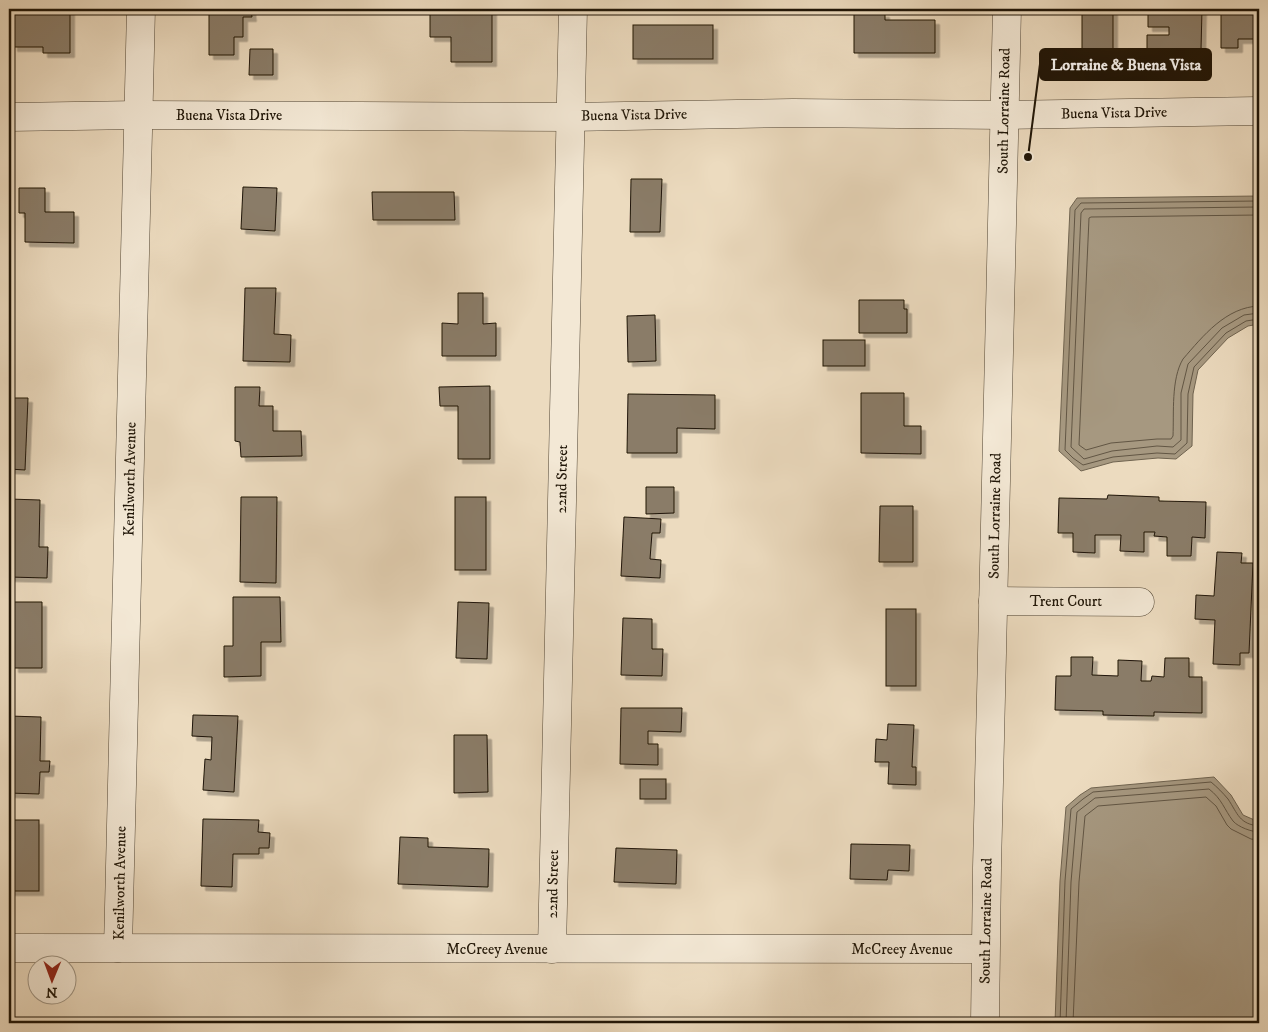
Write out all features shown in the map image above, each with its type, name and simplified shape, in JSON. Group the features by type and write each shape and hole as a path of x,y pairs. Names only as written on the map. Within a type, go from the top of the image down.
{"street":[{"name":"Kenilworth Avenue","path":"118,948 141,9"},
{"name":"22nd Street","path":"552,949 573,9"},
{"name":"South Lorraine Road","path":"985,1023 985,949 1007,9"},
{"name":"Buena Vista Drive","path":"9,117 139,115 570,116 794,112 1004,115 1259,111"},
{"name":"Trent Court","path":"993,601 1140,602"},
{"name":"McCreey Avenue","path":"9,948 985,949"}],"water":[{"path":"1259,196 1259,324 1248,326 1228,338 1198,370 1193,394 1192,446 1176,459 1158,458 1113,462 1081,471 1059,451 1070,208 1077,198"},
{"path":"1214,777 1231,795 1243,815 1259,822 1258,1023 1055,1023 1060,881 1066,807 1091,788"}],"building":[{"path":"13,9 70,9 70,53 43,53 43,47 13,47"},
{"path":"209,9 251,9 252,17 243,17 243,37 234,37 234,55 209,55"},
{"path":"430,9 492,9 492,62 451,62 451,37 430,37"},
{"path":"1082,9 1113,9 1113,54 1082,54"},
{"path":"1148,9 1202,9 1201,50 1147,50 1147,35 1169,35 1169,27 1148,27"},
{"path":"1221,9 1259,10 1259,39 1238,39 1238,48 1221,48"},
{"path":"854,13 885,13 885,20 935,20 935,53 854,53"},
{"path":"633,25 713,25 713,59 633,59"},
{"path":"250,49 273,49 273,75 249,75"},
{"path":"631,179 662,179 660,232 630,232"},
{"path":"243,187 277,188 275,231 241,229"},
{"path":"19,188 45,188 45,212 74,212 74,243 25,242 25,213 19,213"},
{"path":"372,192 454,192 455,220 373,220"},
{"path":"245,288 276,288 274,334 291,335 290,362 243,361"},
{"path":"458,293 483,293 483,324 496,323 496,356 442,356 442,323 458,324"},
{"path":"859,300 904,300 904,309 907,309 907,333 859,333"},
{"path":"655,315 656,361 628,362 627,316"},
{"path":"823,340 865,340 865,366 823,366"},
{"path":"490,386 490,459 458,459 458,406 440,406 439,387"},
{"path":"235,387 260,387 259,406 273,406 273,431 301,431 302,456 241,457 240,442 235,441"},
{"path":"861,393 904,393 904,426 921,426 921,454 861,453"},
{"path":"628,394 715,395 715,429 677,428 677,453 627,453"},
{"path":"9,398 28,398 25,470 9,469"},
{"path":"646,487 674,487 674,513 646,514"},
{"path":"1108,495 1159,497 1159,501 1206,502 1205,538 1192,537 1191,556 1167,556 1167,537 1154,536 1155,532 1144,532 1144,552 1120,551 1121,535 1095,535 1095,553 1073,552 1073,533 1058,533 1059,498 1107,499"},
{"path":"241,497 277,497 276,583 240,582"},
{"path":"455,497 486,497 486,570 455,570"},
{"path":"9,499 40,500 39,547 48,547 47,578 9,577"},
{"path":"880,506 913,506 913,562 879,562"},
{"path":"624,517 661,519 660,533 652,533 650,559 661,560 660,578 621,576"},
{"path":"1217,552 1242,553 1241,563 1253,563 1249,653 1240,653 1240,665 1213,664 1215,620 1195,619 1196,595 1214,596"},
{"path":"233,597 280,597 281,642 261,642 261,676 224,677 224,646 233,646"},
{"path":"14,602 42,602 42,668 14,668 14,659 9,659 9,628 14,628"},
{"path":"458,602 489,603 487,659 456,658"},
{"path":"886,609 916,609 916,686 886,686"},
{"path":"623,618 652,619 652,649 663,649 662,676 621,675"},
{"path":"1071,657 1093,657 1092,675 1118,676 1118,660 1142,661 1141,681 1151,681 1152,676 1164,677 1165,658 1189,658 1189,677 1202,677 1202,713 1154,712 1154,716 1103,715 1103,711 1055,710 1056,676 1071,676"},
{"path":"621,708 682,708 681,732 648,731 648,744 658,744 658,765 620,764"},
{"path":"193,715 238,716 234,792 203,790 205,759 211,760 212,737 192,736"},
{"path":"9,716 41,717 40,761 50,761 49,772 40,772 39,794 9,793"},
{"path":"888,724 914,725 912,767 916,767 916,785 888,784 889,762 875,762 876,739 887,740"},
{"path":"454,735 487,735 488,792 454,793"},
{"path":"640,779 666,779 666,799 640,799"},
{"path":"203,819 259,820 258,832 270,833 269,848 259,848 259,854 233,854 232,887 201,886"},
{"path":"9,820 39,820 39,891 9,891"},
{"path":"400,837 428,838 428,847 489,849 488,887 398,884"},
{"path":"851,844 910,845 909,871 888,870 887,880 850,879"},
{"path":"616,848 677,850 676,884 614,882"}],"place":[{"name":"Lorraine & Buena Vista","path":"1028,157"}]}
